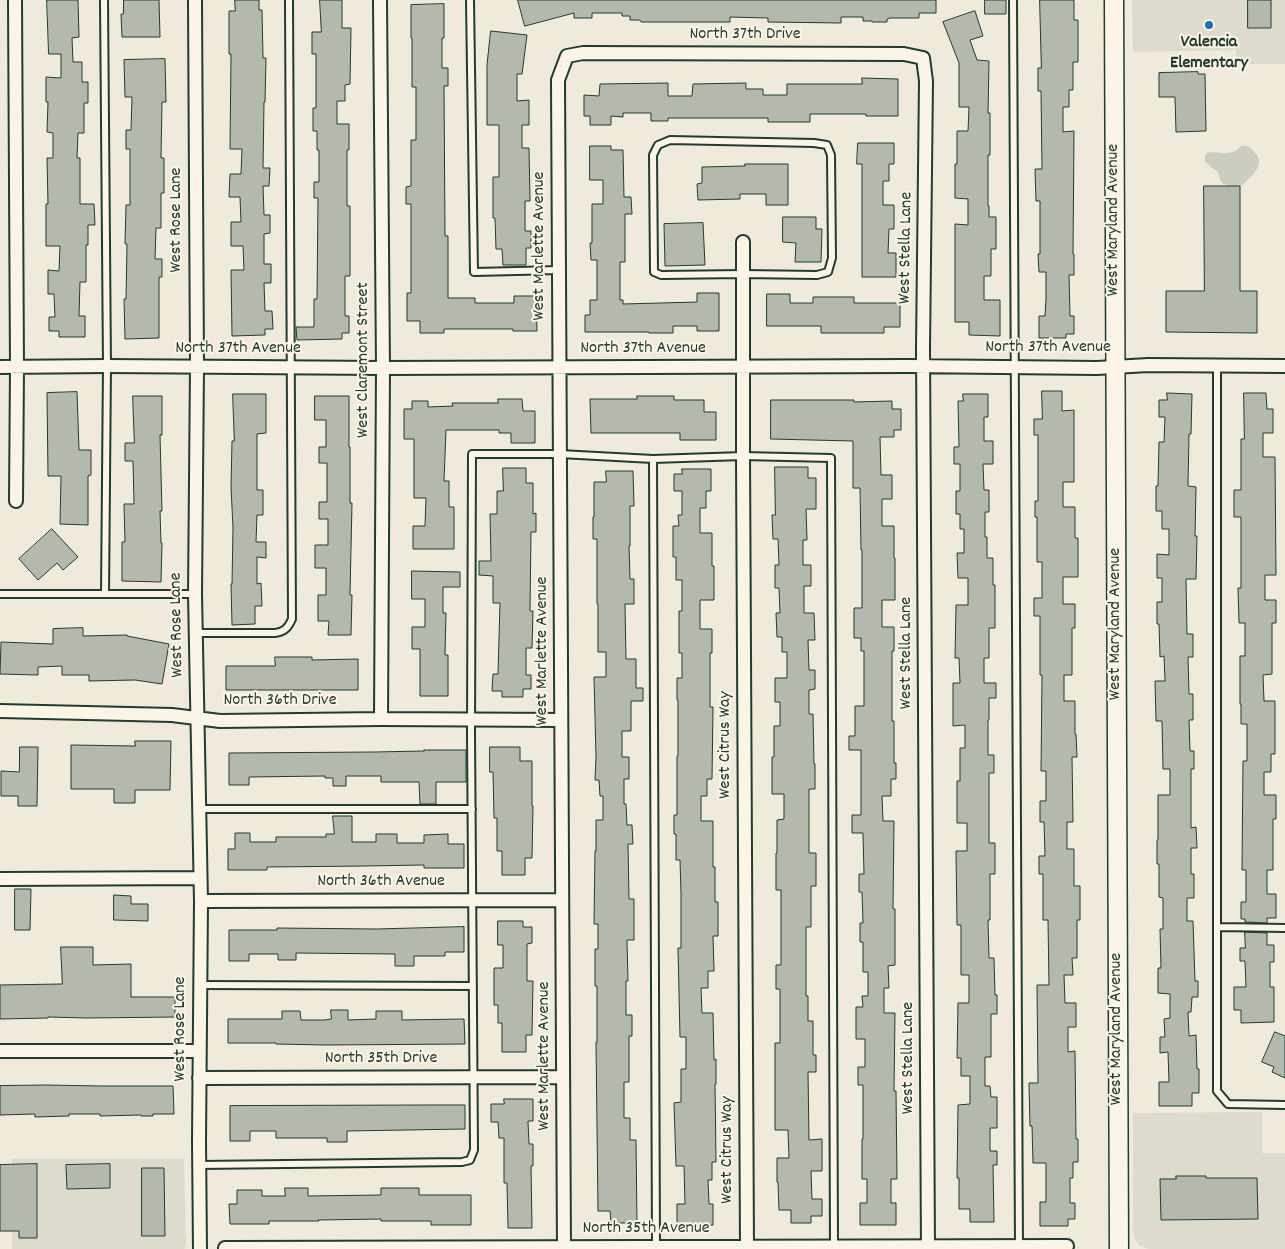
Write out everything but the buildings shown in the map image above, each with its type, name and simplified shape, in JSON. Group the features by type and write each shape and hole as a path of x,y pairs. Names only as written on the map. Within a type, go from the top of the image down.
{"street":[{"path":"15,0 16,500"},
{"name":"West Rose Lane","path":"195,0 197,367 195,594 201,901 199,985 200,1249"},
{"name":"West Claremont Street","path":"380,0 383,368 381,719"},
{"name":"West Maryland Avenue","path":"1114,0 1119,1249"},
{"name":"North 37th Drive","path":"567,56 583,53 904,54 923,58"},
{"name":"West Marlette Avenue","path":"564,1247 558,80 567,56"},
{"name":"West Stella Lane","path":"923,58 926,81 924,366 928,1248"},
{"name":"West Citrus Way","path":"743,242 747,1247"},
{"name":"North 37th Avenue","path":"0,367 1015,366 1097,368 1148,365 1285,366"},
{"name":"North 36th Drive","path":"0,711 172,714 220,721 381,719 561,720"},
{"path":"0,879 200,878"},
{"name":"North 36th Avenue","path":"201,901 562,900"},
{"path":"0,1051 199,1051"},
{"name":"North 35th Drive","path":"199,1078 563,1077"},
{"name":"North 35th Avenue","path":"224,1248 928,1248 1067,1246"}],"lane":[{"path":"104,0 107,366 105,594"},
{"path":"196,633 275,633 288,628 292,619 289,0"},
{"path":"470,0 474,272 559,270"},
{"path":"1013,0 1019,1246"},
{"path":"670,140 814,143 827,145 831,155 832,258 828,272 817,275 743,274 661,275 654,272 653,155 658,145 670,140"},
{"path":"1217,366 1217,1091 1228,1104 1285,1105"},
{"path":"199,1165 462,1162 470,1160 474,1150 471,720 472,454 560,454 653,459 743,456 831,458 834,1247"},
{"path":"653,459 656,1247"},
{"path":"0,594 195,594"},
{"path":"198,809 472,808"},
{"path":"1218,927 1285,928"},
{"path":"199,985 473,986"}],"shaded area":[{"name":"Valencia Elementary","path":"1132,0 1285,0 1285,64 1237,64 1236,50 1133,52"},
{"path":"1241,146 1251,149 1255,153 1258,157 1258,166 1253,175 1241,186 1229,186 1222,183 1218,172 1205,162 1205,155 1208,152 1234,152"},
{"path":"1262,1112 1262,1153 1285,1153 1285,1249 1149,1249 1140,1246 1135,1240 1133,1232 1133,1113"},
{"path":"12,1159 184,1159 186,1246 184,1249 12,1249"}],"place":[{"name":"Valencia Elementary","path":"1209,25"}]}
